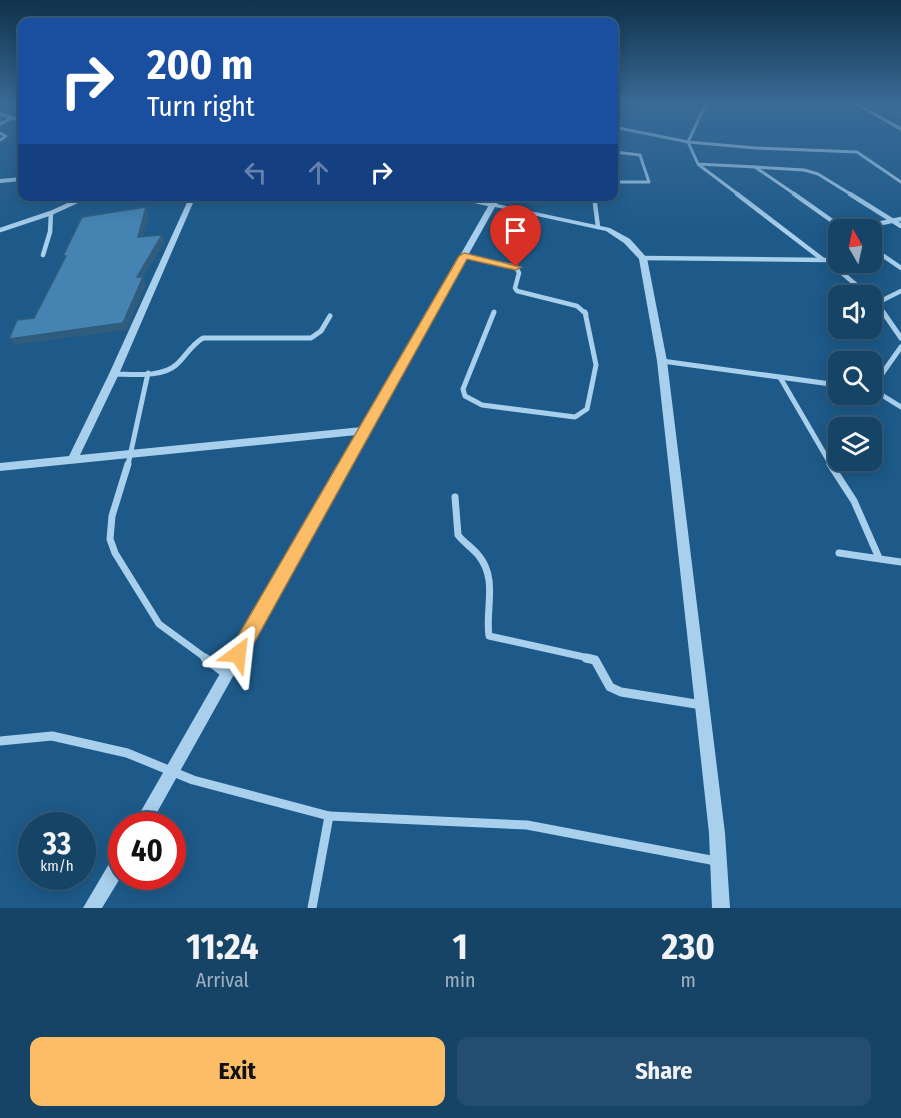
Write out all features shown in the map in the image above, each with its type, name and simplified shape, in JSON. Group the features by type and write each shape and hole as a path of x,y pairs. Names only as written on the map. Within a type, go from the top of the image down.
{"street":[{"path":"690,145 698,164 822,260"},
{"path":"726,145 857,152 901,182"},
{"path":"618,152 640,155 649,182 618,182"},
{"path":"698,164 804,170 818,174 901,226"},
{"path":"755,167 829,219"},
{"path":"0,181 18,179"},
{"path":"0,230 51,213 77,201"},
{"path":"72,460 114,374 191,201"},
{"path":"149,812 496,201 598,227 621,236 643,258 662,361 719,862 721,908"},
{"path":"595,201 598,227"},
{"path":"43,255 50,232 51,213"},
{"path":"882,223 901,219"},
{"path":"882,255 901,268"},
{"path":"464,256 516,267 519,273 515,288 517,291 577,306 585,311 596,365 587,409 584,412 575,417 561,416 482,405 465,396 463,389 494,312"},
{"path":"643,258 822,260 830,262 856,285"},
{"path":"882,300 901,291"},
{"path":"882,310 901,338"},
{"path":"114,374 148,373 171,368 192,345 203,338 312,338 321,331 330,316"},
{"path":"882,375 901,347"},
{"path":"662,361 828,384"},
{"path":"148,373 131,454 112,516 110,539 115,553 159,624 226,675"},
{"path":"782,379 814,438 854,501 879,558"},
{"path":"882,395 901,407"},
{"path":"0,467 365,430"},
{"path":"455,497 458,535 479,556 489,577 490,601 487,624 489,636 595,660 610,687 621,692 702,705"},
{"path":"839,554 901,562"},
{"path":"0,741 52,736 127,753 193,780 328,816 527,825 719,862"},
{"path":"312,908 328,816"},
{"path":"92,908 108,881"}],"building":[{"path":"146,207 138,237 162,235 137,277 143,277 123,323 9,339 17,320 34,318 66,256 63,256 82,217"}],"route":[{"path":"238,654 464,256 516,267"}]}
